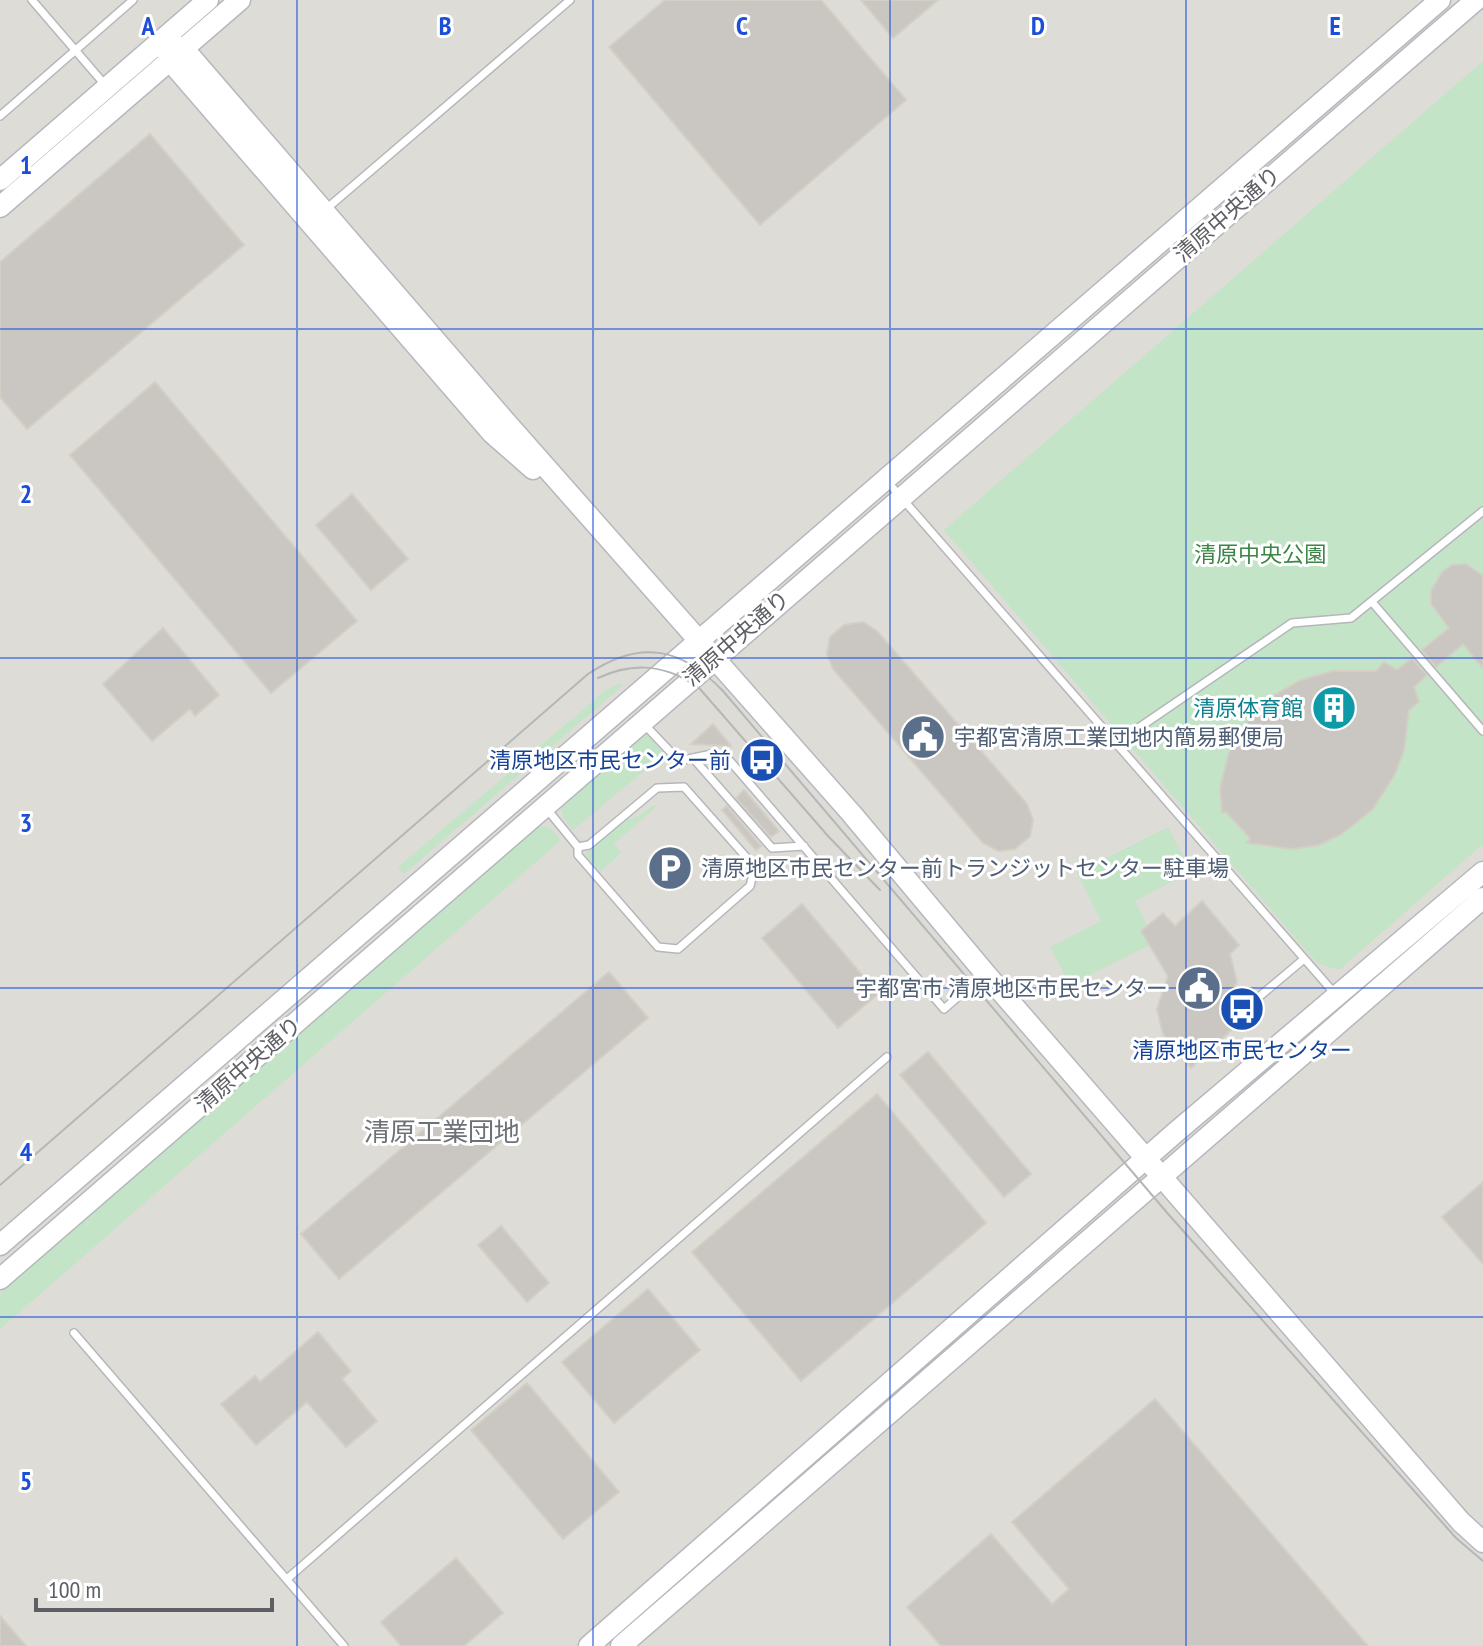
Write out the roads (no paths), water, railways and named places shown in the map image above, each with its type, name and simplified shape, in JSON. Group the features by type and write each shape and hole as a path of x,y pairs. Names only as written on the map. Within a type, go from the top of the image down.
{"street":[{"path":"0,180 208,0"},
{"path":"0,207 240,0"},
{"name":"清原中央通り","path":"0,1245 1440,0"},
{"name":"清原中央通り","path":"0,1279 1476,0"},
{"path":"163,40 324,212 1461,1522 1483,1542"},
{"path":"177,55 492,433 596,524"},
{"path":"621,1646 1163,1178 1483,872"},
{"path":"589,1646 1145,1159 1483,898"}],"lane":[{"path":"32,0 107,87"},
{"path":"0,116 133,0"},
{"path":"324,212 570,0"},
{"path":"884,479 1345,1005"},
{"path":"1115,744 1292,623 1351,618 1483,511"},
{"path":"1372,602 1483,731"},
{"path":"641,722 675,759 712,754 730,761 944,1009 985,973"},
{"path":"693,758 772,848 804,846"},
{"path":"545,807 578,847 578,855 658,947 678,949 750,886 755,867 684,787 654,789 589,845 578,847"},
{"path":"1254,1001 1304,959"},
{"path":"287,1579 887,1057"},
{"path":"74,1333 344,1646"}],"tram line":[{"path":"0,1185 588,674 607,663 642,652 676,657 692,665 723,691 1169,1215 1456,1538 1483,1561"},
{"path":"598,678 625,669 651,668 676,675 700,689 828,836 880,890"}],"place":[{"name":"清原体育館","path":"1334,708"},
{"name":"宇都宮清原工業団地内簡易郵便局","path":"923,737"},
{"name":"清原地区市民センター前","path":"762,760"},
{"name":"清原地区市民センター前トランジットセンター駐車場","path":"670,868"},
{"name":"宇都宮市 清原地区市民センター","path":"1199,988"},
{"name":"清原地区市民センター","path":"1242,1009"}],"district":[{"name":"清原工業団地","path":"442,1132"}],"park label":[{"name":"清原中央公園","path":"1260,554"}]}
